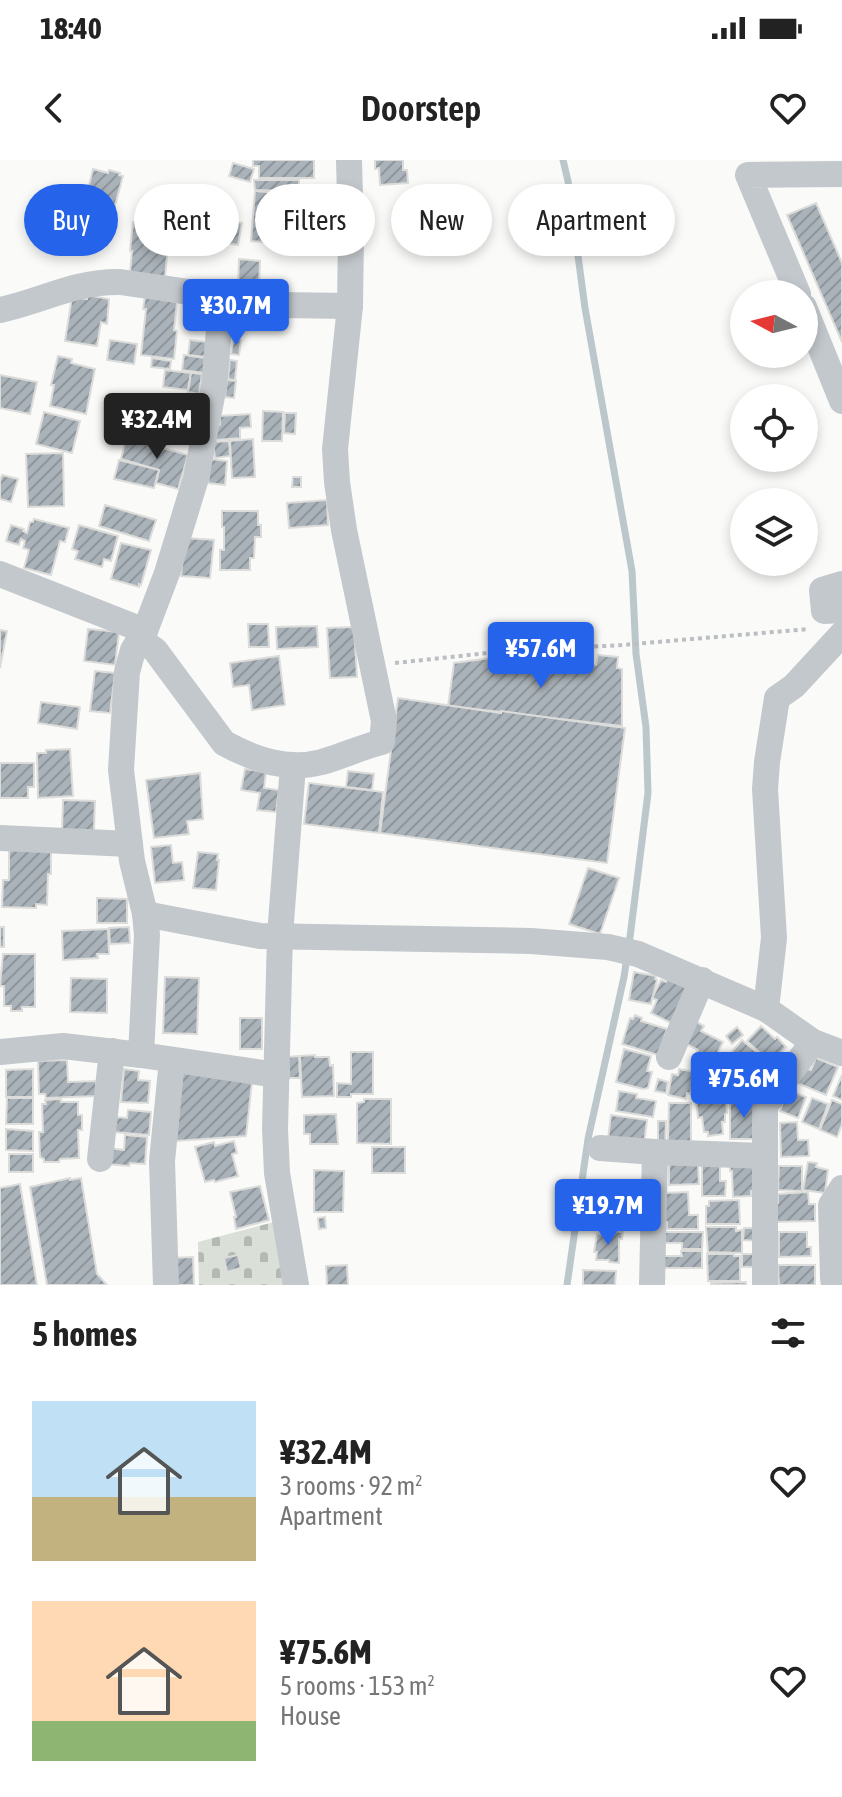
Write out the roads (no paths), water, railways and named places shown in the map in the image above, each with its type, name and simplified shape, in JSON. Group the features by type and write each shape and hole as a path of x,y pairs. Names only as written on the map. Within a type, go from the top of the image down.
{"street":[{"path":"0,574 142,636 224,743 236,750 274,764 293,766 321,762 382,742 384,721 344,530 335,460 350,306 349,160"},
{"path":"792,280 748,175 842,174"},
{"path":"0,310 84,284 102,282 280,305 350,306"},
{"path":"141,1055 147,935 130,844 121,770 127,672 133,650 142,636 167,573 196,478 214,386 222,297"},
{"path":"818,342 842,401"},
{"path":"842,584 822,590 824,611 842,610"},
{"path":"766,1009 774,938 765,789 777,698 794,686 842,634"},
{"path":"293,766 280,935 275,1129 277,1173 296,1285"},
{"path":"0,838 130,844"},
{"path":"145,914 260,936 531,941 608,947 638,954 702,980 766,1009 813,1042 842,1053"},
{"path":"669,1057 702,980"},
{"path":"765,1285 765,1106 813,1042"},
{"path":"0,1052 63,1046 277,1075"},
{"path":"100,1159 112,1051"},
{"path":"166,1285 162,1161 172,1060"},
{"path":"600,1148 765,1156"},
{"path":"652,1285 655,1152"},
{"path":"834,1285 831,1205 842,1188"}],"waterway":[{"path":"563,160 585,308 632,571 636,654 646,727 648,793 629,945"},
{"path":"567,1285 588,1139 627,957"}]}
